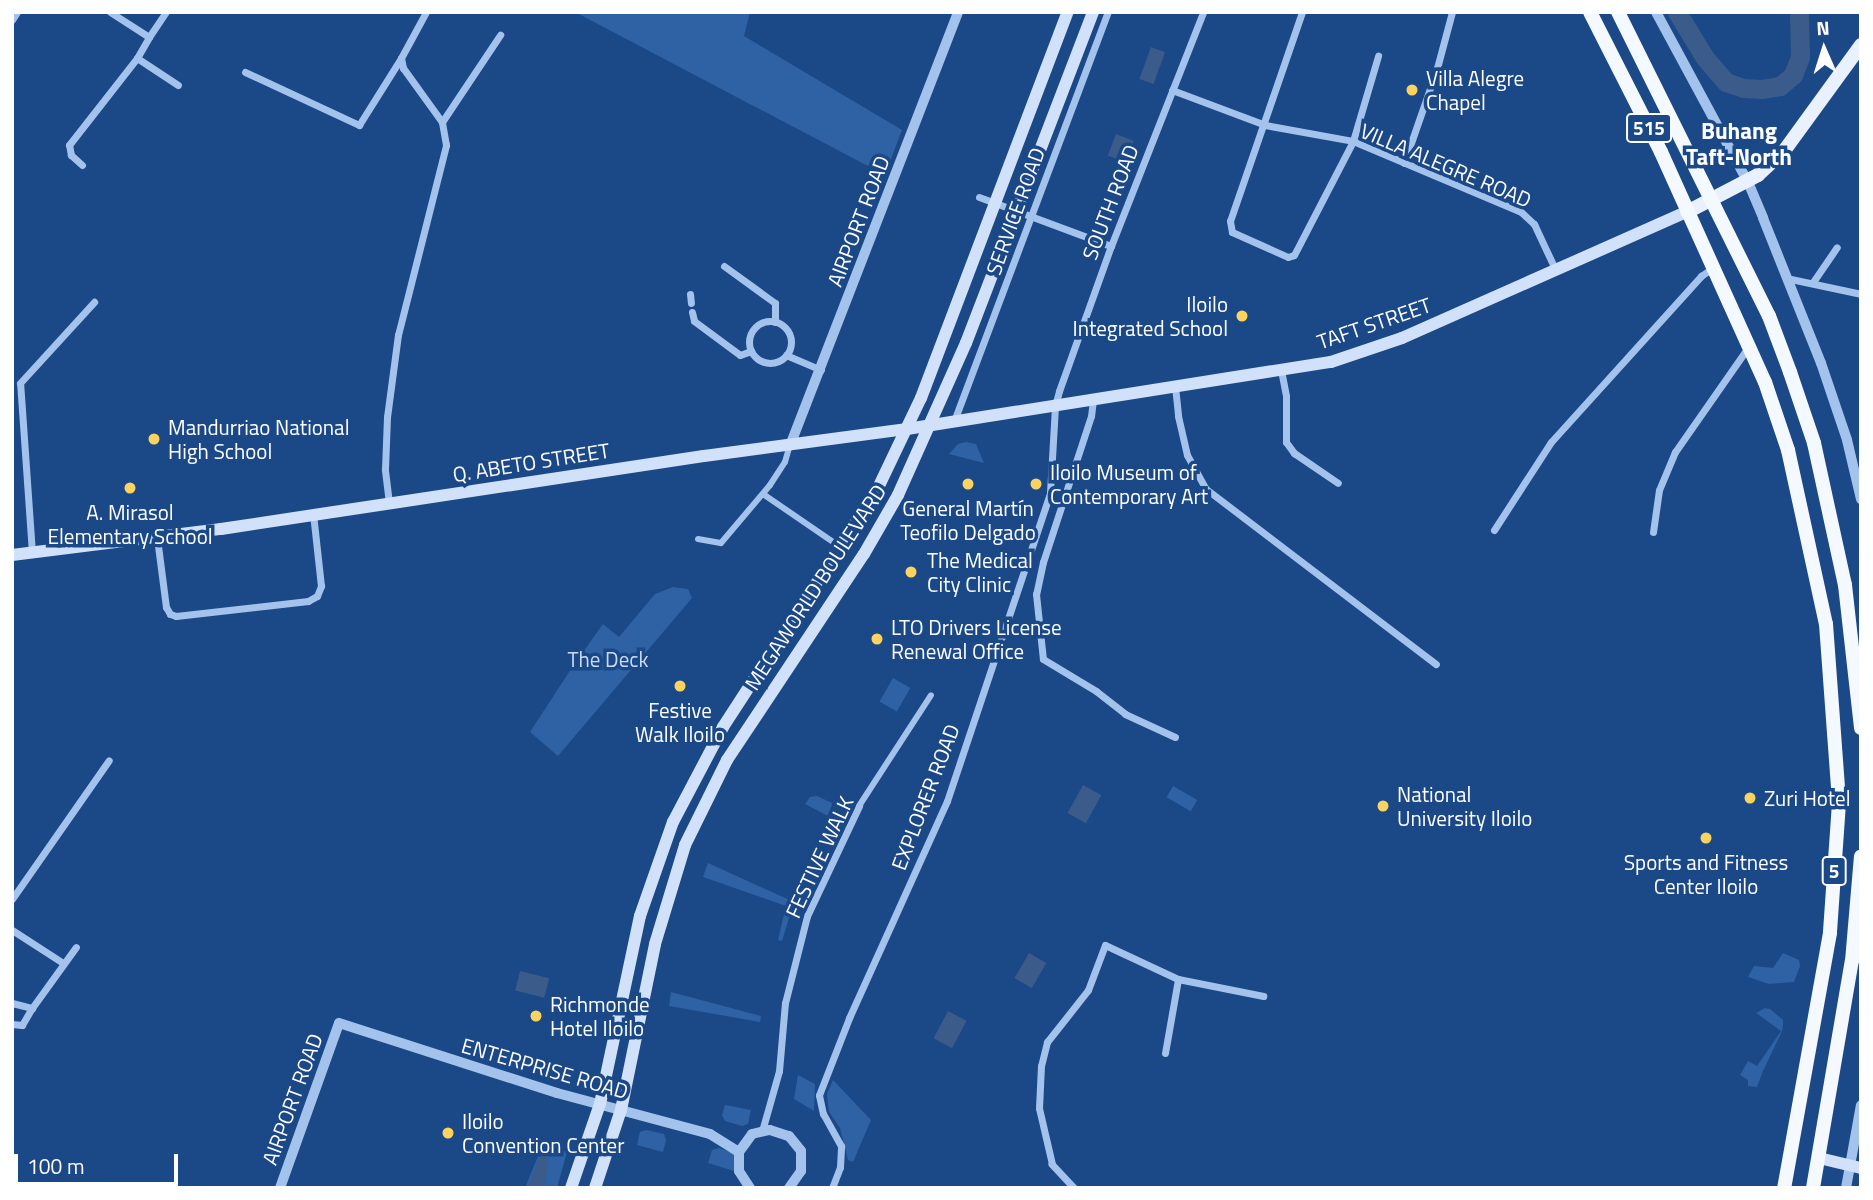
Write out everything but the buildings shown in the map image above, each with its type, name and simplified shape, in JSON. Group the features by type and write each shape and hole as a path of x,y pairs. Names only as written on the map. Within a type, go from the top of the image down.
{"highway":[{"name":"515","path":"1590,12 1687,212"},
{"name":"515","path":"1618,12 1711,200"},
{"path":"1711,200 1769,316 1814,443 1845,585 1861,728"},
{"name":"5","path":"1687,212 1749,345 1788,450 1819,589 1829,650 1839,803 1826,967 1784,1188"},
{"path":"1819,589 1845,585"},
{"name":"5","path":"1813,1188 1852,961 1861,856"}],"main road":[{"name":"MEGAWORLD BOULEVARD","path":"570,1188 588,1144 600,1104 640,916 684,796 723,727 842,548 880,485 932,370 1068,12"},
{"name":"MEGAWORLD BOULEVARD","path":"594,1188 621,1110 666,903 701,808 734,747 864,554 898,495 952,377 1093,12"},
{"path":"1687,212 1748,182 1784,151 1861,45"},
{"path":"1017,145 1019,155 1024,161 1040,151"},
{"name":"TAFT STREET","path":"1055,406 1331,362 1402,338 1687,212"},
{"path":"977,252 991,244 996,247 998,260"},
{"path":"932,370 932,377 938,384 952,377"},
{"name":"Q. ABETO STREET","path":"12,555 157,538 1055,406"},
{"path":"880,485 887,480 895,482 898,495"},
{"path":"611,1050 612,1058 619,1065 624,1064 632,1054"},
{"path":"588,1144 592,1140 601,1139 608,1145 608,1151"},
{"path":"1819,1158 1856,1167"}],"street":[{"path":"12,20 17,12"},
{"path":"110,12 149,37"},
{"path":"82,165 72,155 69,145 137,58 166,12"},
{"path":"244,72 359,125 426,12"},
{"name":"AIRPORT ROAD","path":"791,443 958,12"},
{"name":"SERVICE ROAD","path":"954,421 1108,12"},
{"name":"SOUTH ROAD","path":"1055,406 1111,246 1203,12"},
{"path":"1302,12 1230,227 1232,232 1288,257 1294,255 1353,141 1378,55"},
{"path":"1404,163 1437,68 1452,12"},
{"path":"1656,12 1748,182 1821,363 1847,440 1861,499"},
{"path":"442,122 499,35"},
{"path":"137,58 178,85"},
{"path":"389,503 385,469 387,417 397,348 446,145 442,122 403,68 401,58"},
{"name":"VILLA ALEGRE ROAD","path":"1172,90 1265,125 1353,141 1528,217 1556,271"},
{"path":"979,197 1111,246"},
{"path":"1813,282 1837,247"},
{"path":"724,266 775,303 775,322"},
{"path":"1494,530 1551,442 1701,276 1714,267"},
{"path":"1786,278 1861,294"},
{"path":"690,294 691,303"},
{"path":"32,553 20,383 94,302"},
{"path":"692,312 694,321 740,355 751,351"},
{"path":"775,322 787,330 790,336 786,355 780,360 766,363 751,351 749,338 756,326 775,322"},
{"path":"1653,532 1659,490 1675,452 1749,345"},
{"path":"786,355 821,370"},
{"path":"1281,369 1286,396 1286,442 1294,453 1338,483"},
{"path":"1175,386 1178,416 1187,455 1206,489 1436,664"},
{"path":"1093,399 1091,416 1043,562 1036,594 1043,659 1096,691 1125,714 1175,737"},
{"name":"EXPLORER ROAD","path":"832,1188 840,1167 841,1146 823,1114 819,1095 849,1018 947,801 1050,494 1055,406"},
{"path":"698,539 721,543 763,494 785,462 791,443"},
{"path":"763,494 842,548"},
{"path":"157,538 166,607 170,614 176,616 307,601 317,596 321,586 313,514"},
{"name":"FESTIVE WALK","path":"762,1130 779,1072 785,1003 807,916 859,806 931,695"},
{"path":"12,900 109,760"},
{"path":"12,930 63,963"},
{"path":"1074,1188 1052,1164 1039,1108 1041,1066 1047,1042 1088,990 1105,945 1178,979 1263,996"},
{"path":"12,1024 22,1025 76,947"},
{"path":"1165,1053 1178,979"},
{"path":"12,1003 32,1008"},
{"name":"AIRPORT ROAD","path":"280,1188 339,1023"},
{"name":"ENTERPRISE ROAD","path":"339,1023 463,1065 710,1134 739,1153"},
{"path":"1846,1188 1856,1167 1861,1105"},
{"path":"748,1185 739,1171 739,1153 752,1134 762,1130 780,1131 789,1136 801,1152 801,1171 789,1188"}],"green space":[{"path":"575,12 750,12 744,36 902,130 885,175"},
{"path":"958,444 976,444 984,463 949,454"},
{"name":"The Deck","path":"673,587 688,589 692,598 558,756 530,732 573,666 603,624 619,637 655,594"},
{"path":"893,678 910,688 897,711 880,701"},
{"path":"1173,786 1197,800 1191,811 1166,797"},
{"path":"817,796 832,803 830,817 805,804 810,797"},
{"path":"708,863 794,902 782,941 778,940 786,906 703,877"},
{"path":"1783,953 1799,960 1800,966 1794,982 1769,984 1748,977 1754,966 1773,968"},
{"path":"671,992 761,1016 760,1022 669,1006"},
{"path":"1765,1008 1783,1020 1782,1031 1757,1087 1748,1086 1748,1080 1740,1075 1748,1061 1757,1066 1781,1031 1756,1013"},
{"path":"798,1075 815,1084 814,1111 794,1099"},
{"path":"833,1080 871,1120 853,1162 848,1160 840,1128 829,1112 827,1094"},
{"path":"725,1105 751,1110 748,1124 742,1126 725,1121 722,1115"},
{"path":"646,1130 664,1134 666,1140 663,1152 637,1145 640,1132"},
{"path":"543,1144 567,1152 557,1188 525,1188"},
{"path":"719,1148 736,1154 734,1171 708,1163 712,1150"}],"shaded area":[{"path":"1151,47 1165,52 1153,84 1139,79"},
{"path":"1116,134 1134,141 1125,162 1108,155"},
{"path":"1083,785 1101,795 1086,823 1067,813"},
{"path":"1029,953 1046,963 1032,988 1014,978"},
{"path":"520,971 549,978 544,998 515,990"},
{"path":"948,1011 967,1021 952,1048 933,1038"},
{"path":"544,1146 549,1147 545,1188 527,1188"}],"waterway":[{"path":"1677,12 1705,58 1726,82 1743,88 1761,89 1780,86 1793,75 1800,57 1799,12"}],"place":[{"name":"Villa Alegre Chapel","path":"1412,90"},
{"name":"Iloilo Integrated School","path":"1242,316"},
{"name":"Mandurriao National High School","path":"154,439"},
{"name":"General Martín Teofilo Delgado","path":"968,484"},
{"name":"Iloilo Museum of Contemporary Art","path":"1036,484"},
{"name":"A. Mirasol Elementary School","path":"130,488"},
{"name":"The Medical City Clinic","path":"911,572"},
{"name":"LTO Drivers License Renewal Office","path":"877,639"},
{"name":"Festive Walk Iloilo","path":"680,686"},
{"name":"Zuri Hotel","path":"1750,798"},
{"name":"National University Iloilo","path":"1383,806"},
{"name":"Sports and Fitness Center Iloilo","path":"1706,838"},
{"name":"Richmonde Hotel Iloilo","path":"536,1016"},
{"name":"Iloilo Convention Center","path":"448,1133"}],"district":[{"name":"Buhang Taft-North","path":"1739,144"}]}
